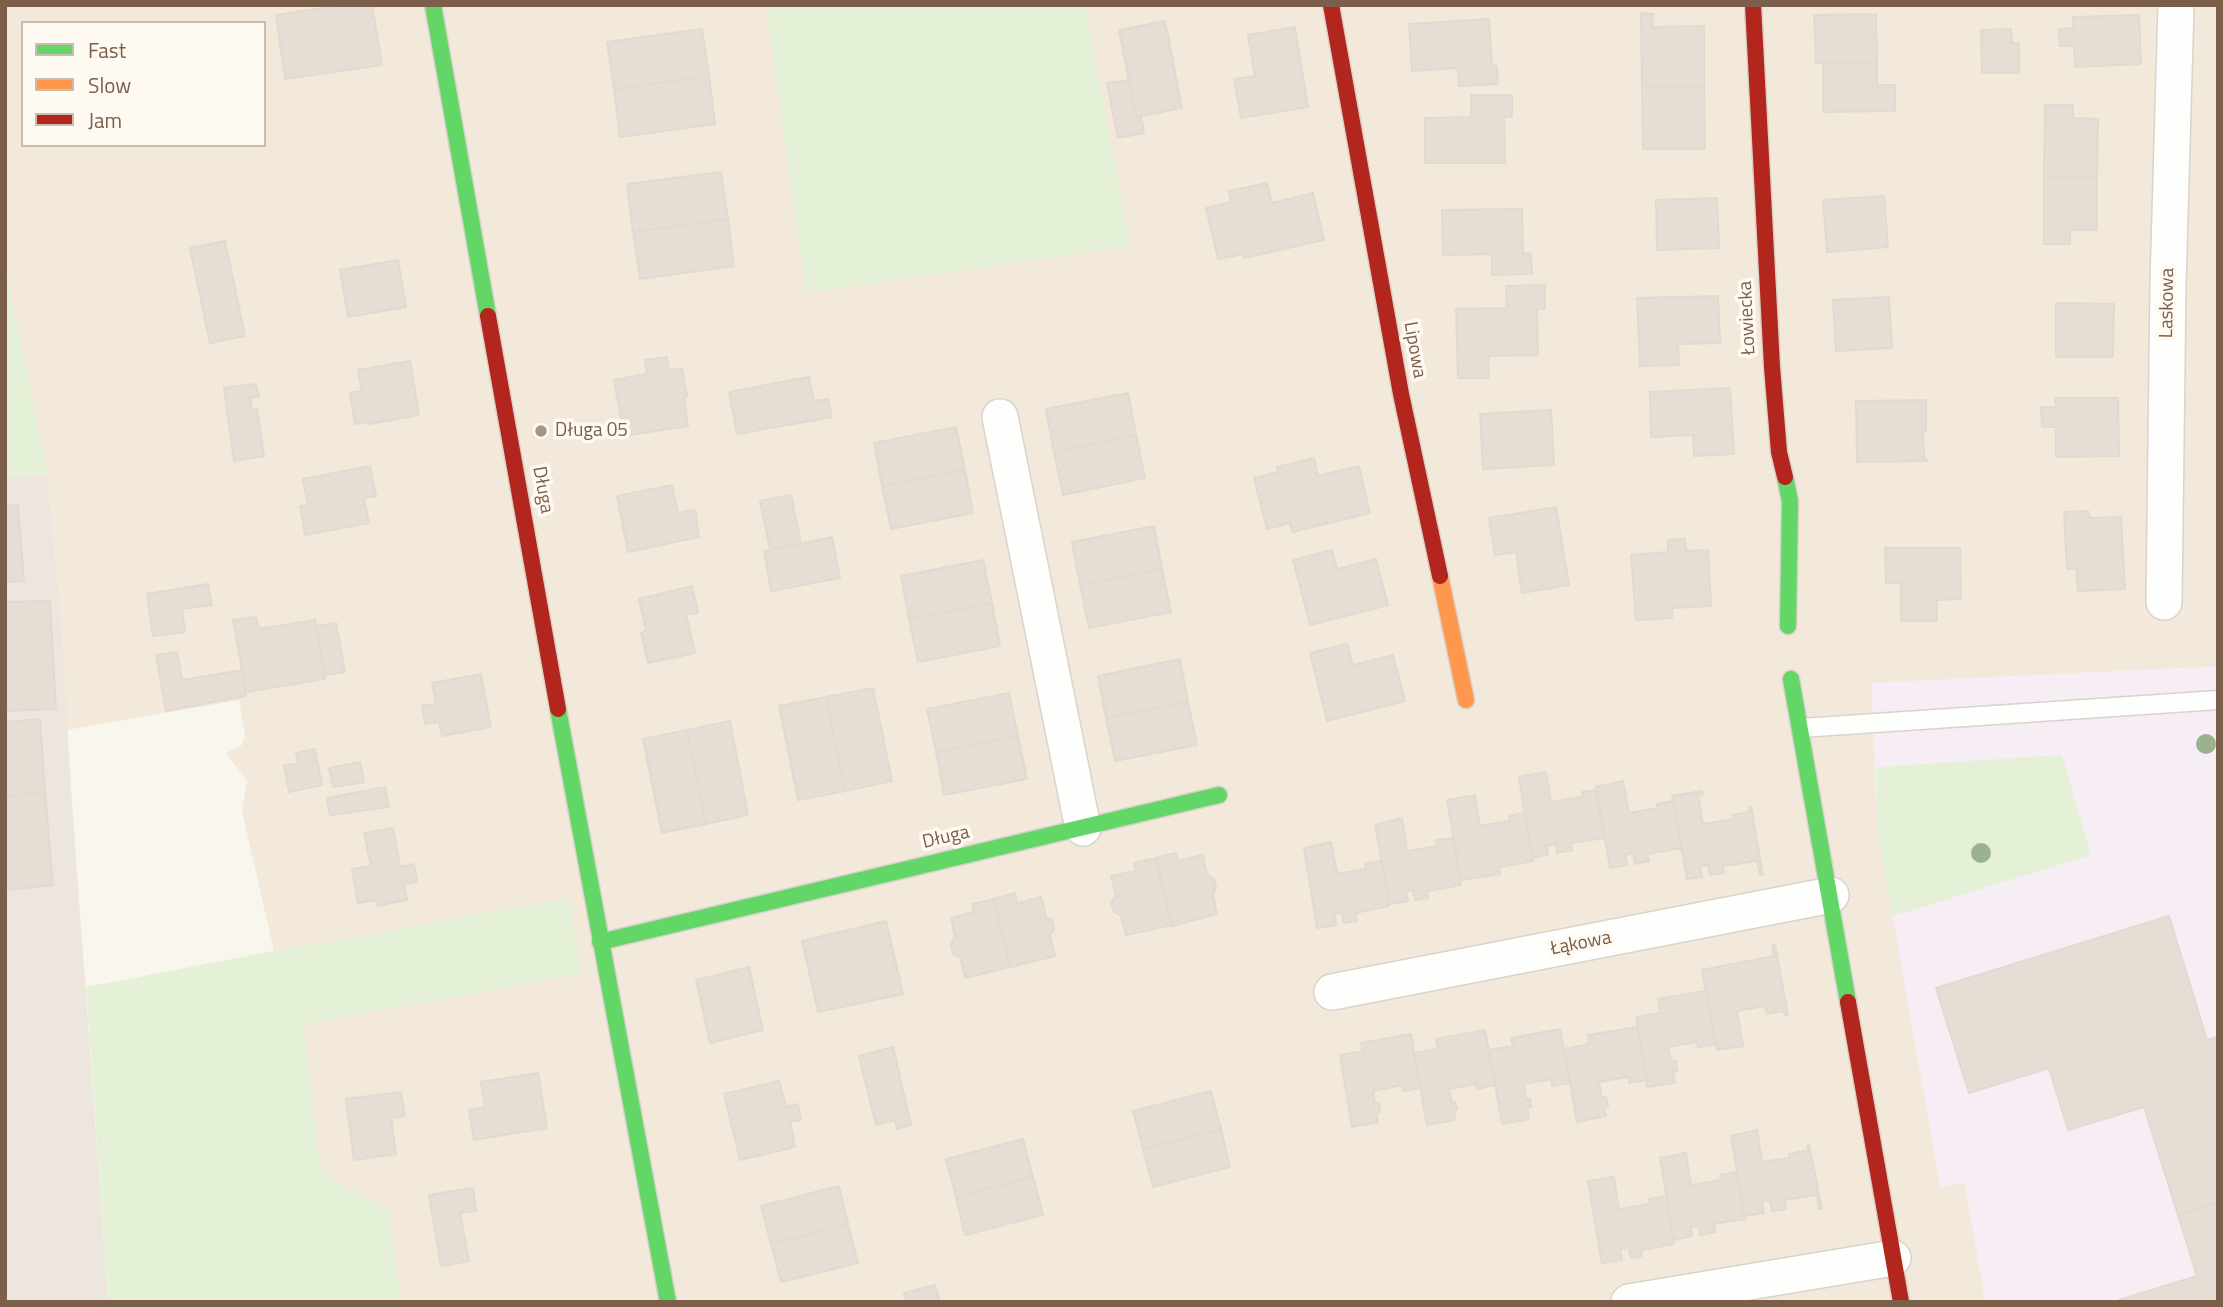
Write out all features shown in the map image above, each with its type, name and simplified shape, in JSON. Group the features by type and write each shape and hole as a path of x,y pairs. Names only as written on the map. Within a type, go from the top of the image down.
{"street":[{"name":"Długa","path":"433,5 600,942 668,1302"},
{"name":"Lipowa","path":"1331,5 1401,394 1466,700"},
{"name":"Łowiecka","path":"1753,5 1773,379 1779,452 1790,501 1788,626"},
{"name":"Laskowa","path":"2164,602 2168,284 2176,5"},
{"path":"1000,417 1083,828"},
{"path":"1791,679 1831,895 1900,1302"},
{"name":"Długa","path":"600,942 1219,795"},
{"name":"Łąkowa","path":"1332,992 1831,895"},
{"path":"1629,1302 1893,1258"}],"lane":[{"path":"1801,729 2218,700"}],"shaded area":[{"path":"5,5 2218,5 2218,1302 401,1302 388,1210 328,1179 318,1153 303,1024 581,974 567,898 274,951 242,811 247,780 226,753 242,745 245,735 239,700 67,730 61,617 47,474 5,266"},
{"path":"47,474 61,617 108,1302 5,1302 5,478"},
{"path":"2218,666 2218,1302 1985,1302 1965,1183 1940,1187 1877,827 1871,683"}],"green space":[{"path":"766,5 1085,5 1130,246 806,293"},
{"path":"5,266 47,474 5,478"},
{"path":"2062,755 2091,855 1893,916 1877,827 1876,767"},
{"path":"568,898 581,974 303,1024 318,1153 328,1179 388,1210 401,1302 108,1302 86,987"}],"building":[{"path":"342,5 372,5 382,65 285,79 276,15"},
{"path":"1641,13 1653,14 1652,27 1704,26 1704,87 1642,87"},
{"path":"1876,14 1877,62 1816,63 1814,15"},
{"path":"2139,15 2141,64 2075,67 2074,46 2060,46 2059,29 2073,28 2073,17"},
{"path":"1489,19 1492,65 1497,66 1498,84 1459,86 1458,68 1412,71 1409,24"},
{"path":"1165,21 1182,108 1136,117 1119,30"},
{"path":"1295,27 1308,107 1241,118 1234,79 1255,76 1248,35"},
{"path":"702,29 709,76 614,89 607,42"},
{"path":"2011,29 2012,43 2019,43 2019,73 1982,73 1981,30"},
{"path":"1823,63 1877,63 1877,85 1895,85 1895,111 1823,112"},
{"path":"709,76 715,124 620,137 614,89"},
{"path":"1129,80 1136,117 1141,115 1144,133 1118,138 1107,83"},
{"path":"1642,87 1704,87 1705,149 1643,149"},
{"path":"1471,95 1512,95 1512,117 1504,117 1505,163 1425,163 1425,118 1471,117"},
{"path":"2045,105 2073,105 2073,118 2098,119 2097,177 2044,177"},
{"path":"721,172 728,219 633,232 627,184"},
{"path":"2044,177 2097,177 2097,230 2070,230 2070,244 2044,244"},
{"path":"1267,183 1272,203 1313,193 1324,240 1244,258 1243,254 1218,259 1206,208 1231,202 1229,191"},
{"path":"1884,196 1888,247 1827,252 1823,200"},
{"path":"1717,198 1719,248 1657,250 1656,200"},
{"path":"1522,209 1523,253 1531,254 1532,274 1492,275 1492,254 1443,255 1442,210"},
{"path":"728,219 734,266 640,279 633,232"},
{"path":"225,241 245,336 210,343 190,248"},
{"path":"398,260 406,307 348,317 340,270"},
{"path":"1545,285 1545,309 1537,309 1538,355 1488,356 1489,378 1458,378 1456,309 1507,308 1506,286"},
{"path":"1718,296 1720,343 1678,344 1679,365 1640,366 1637,298"},
{"path":"1889,297 1892,348 1836,351 1833,300"},
{"path":"2056,303 2114,304 2113,357 2056,357"},
{"path":"667,357 669,370 682,369 687,396 684,399 688,426 624,436 614,380 647,374 645,360"},
{"path":"410,361 419,415 355,424 350,393 362,391 358,370"},
{"path":"809,377 814,401 828,399 832,417 737,434 729,392"},
{"path":"256,384 259,397 250,398 252,410 257,409 264,456 234,461 224,388"},
{"path":"1730,388 1734,454 1694,456 1693,435 1651,437 1650,392"},
{"path":"1128,393 1136,435 1054,452 1046,409"},
{"path":"2055,398 2118,398 2119,456 2056,457 2056,427 2042,427 2041,407 2056,407"},
{"path":"1926,400 1926,431 1923,431 1924,458 1927,461 1857,462 1856,401"},
{"path":"1551,410 1554,465 1483,469 1480,414"},
{"path":"956,427 965,470 882,486 874,443"},
{"path":"1136,435 1145,478 1063,495 1054,452"},
{"path":"1314,458 1318,476 1359,466 1370,513 1292,532 1290,523 1267,529 1254,478 1278,472 1277,467"},
{"path":"370,466 376,496 364,498 369,523 305,535 300,506 308,505 303,479"},
{"path":"965,470 973,513 891,529 882,486"},
{"path":"672,485 678,513 695,510 699,537 628,552 617,496"},
{"path":"791,495 801,543 770,549 760,501"},
{"path":"18,505 24,581 5,582 5,506"},
{"path":"1556,507 1569,585 1522,593 1516,552 1495,555 1489,518"},
{"path":"2088,511 2090,518 2121,517 2125,589 2078,591 2076,568 2067,569 2064,512"},
{"path":"1154,526 1162,569 1080,585 1072,542"},
{"path":"832,537 840,578 771,591 764,551"},
{"path":"1685,539 1686,551 1708,550 1711,606 1672,608 1672,618 1636,620 1631,555 1668,552 1668,540"},
{"path":"1885,548 1960,548 1961,599 1937,600 1937,621 1901,621 1901,583 1886,583"},
{"path":"1332,550 1337,569 1376,559 1388,605 1310,625 1293,560"},
{"path":"983,560 992,603 909,619 901,576"},
{"path":"1162,569 1171,612 1089,628 1080,585"},
{"path":"208,584 212,605 182,609 185,632 153,636 147,594"},
{"path":"692,586 698,613 686,614 695,653 648,663 641,633 646,630 639,599"},
{"path":"50,601 56,709 5,711 5,602"},
{"path":"992,603 1000,646 918,662 909,619"},
{"path":"256,617 259,629 315,620 325,679 246,692 233,620"},
{"path":"336,623 345,672 325,675 317,626"},
{"path":"1347,644 1353,665 1393,655 1405,701 1327,721 1310,653"},
{"path":"177,652 182,680 242,670 246,696 166,711 156,655"},
{"path":"1180,659 1188,702 1106,718 1098,676"},
{"path":"481,674 491,727 442,736 439,722 425,724 422,706 436,704 432,683"},
{"path":"873,688 892,781 845,791 826,697"},
{"path":"1009,693 1018,736 936,752 927,709"},
{"path":"826,697 845,791 798,800 779,706"},
{"path":"1188,702 1197,745 1115,761 1106,718"},
{"path":"40,719 45,792 5,796 5,722"},
{"path":"730,721 748,815 706,824 687,730"},
{"path":"687,730 706,824 662,833 643,739"},
{"path":"1018,736 1027,779 944,795 936,752"},
{"path":"315,749 322,785 289,792 284,766 298,763 296,753"},
{"path":"360,762 364,782 333,787 329,768"},
{"path":"1546,772 1551,802 1582,797 1582,792 1596,790 1604,838 1571,843 1572,850 1557,853 1556,844 1547,846 1548,855 1532,858 1519,777"},
{"path":"1623,781 1629,813 1657,808 1657,804 1673,801 1682,848 1647,854 1649,861 1635,864 1633,853 1625,855 1627,865 1610,868 1596,787"},
{"path":"385,787 389,807 330,815 327,798"},
{"path":"1702,791 1703,794 1698,795 1703,824 1733,819 1733,815 1749,812 1751,807 1763,875 1760,875 1757,861 1723,866 1724,873 1710,875 1708,865 1700,866 1702,877 1687,879 1672,796"},
{"path":"45,792 53,885 5,890 5,796"},
{"path":"1475,795 1480,826 1510,821 1509,816 1525,813 1533,861 1499,867 1500,874 1461,880 1447,800"},
{"path":"1402,818 1407,851 1437,846 1436,840 1453,838 1461,885 1427,891 1428,898 1415,900 1413,890 1406,891 1408,901 1389,904 1375,825"},
{"path":"393,828 400,867 414,864 417,882 404,884 407,900 377,906 376,900 358,903 352,869 371,866 364,833"},
{"path":"1331,842 1337,874 1366,869 1365,864 1382,861 1389,906 1355,913 1357,921 1344,923 1342,913 1334,914 1336,925 1317,928 1304,848"},
{"path":"1176,853 1178,861 1203,855 1207,874 1214,879 1216,887 1213,894 1217,914 1172,926 1155,858"},
{"path":"1156,858 1172,925 1126,935 1121,916 1114,912 1111,902 1116,896 1111,876 1136,871 1134,863"},
{"path":"1015,893 1017,903 1041,897 1046,917 1052,920 1054,930 1050,935 1055,956 1010,967 994,899"},
{"path":"994,899 1010,967 965,978 960,957 953,954 951,944 955,937 951,918 974,912 972,904"},
{"path":"2169,916 2207,1040 2218,1037 2218,1202 2178,1215 2144,1107 2068,1130 2049,1068 1969,1093 1936,988"},
{"path":"886,921 903,994 818,1012 802,941"},
{"path":"1772,945 1775,945 1788,1015 1783,1011 1767,1014 1765,1006 1737,1011 1743,1046 1717,1050 1702,970 1774,956"},
{"path":"749,967 763,1030 710,1043 696,980"},
{"path":"1706,991 1716,1044 1698,1047 1696,1042 1668,1047 1671,1062 1676,1061 1677,1071 1673,1071 1675,1083 1647,1087 1636,1017 1660,1013 1658,999"},
{"path":"1637,1027 1647,1080 1629,1083 1628,1077 1599,1082 1602,1097 1606,1097 1608,1106 1604,1107 1606,1116 1577,1122 1564,1049 1589,1044 1588,1035"},
{"path":"1560,1029 1570,1083 1552,1086 1551,1079 1524,1084 1526,1100 1530,1099 1531,1107 1527,1108 1529,1119 1502,1124 1489,1050 1513,1046 1511,1038"},
{"path":"1485,1030 1495,1085 1477,1089 1476,1084 1449,1089 1457,1109 1454,1110 1455,1120 1427,1125 1414,1053 1438,1049 1436,1039"},
{"path":"1411,1034 1420,1088 1403,1091 1402,1085 1373,1091 1375,1104 1379,1103 1380,1112 1376,1113 1378,1122 1352,1127 1340,1055 1363,1051 1361,1043"},
{"path":"893,1047 911,1125 897,1129 895,1120 876,1125 859,1056"},
{"path":"538,1073 547,1128 474,1140 469,1110 485,1107 481,1082"},
{"path":"779,1081 786,1107 798,1104 801,1120 790,1122 795,1147 740,1160 724,1094"},
{"path":"1211,1091 1221,1129 1143,1149 1133,1111"},
{"path":"401,1092 405,1116 391,1118 396,1154 354,1160 346,1099"},
{"path":"1221,1129 1230,1167 1153,1187 1143,1149"},
{"path":"1757,1130 1762,1162 1790,1158 1789,1154 1808,1150 1809,1145 1822,1209 1819,1209 1817,1195 1785,1200 1786,1209 1772,1211 1770,1200 1762,1202 1764,1213 1745,1216 1731,1136"},
{"path":"1023,1139 1033,1177 956,1197 946,1159"},
{"path":"1686,1153 1691,1185 1721,1180 1720,1175 1737,1172 1745,1219 1714,1224 1715,1232 1700,1235 1699,1226 1691,1227 1692,1236 1674,1240 1660,1158"},
{"path":"1033,1177 1043,1215 965,1235 956,1197"},
{"path":"1614,1177 1619,1209 1650,1204 1649,1199 1667,1196 1674,1244 1641,1250 1642,1256 1631,1258 1629,1247 1620,1249 1622,1260 1602,1263 1588,1181"},
{"path":"839,1186 848,1224 771,1244 761,1206"},
{"path":"473,1188 476,1211 460,1213 469,1261 441,1266 429,1195"},
{"path":"2218,1202 2218,1302 2120,1302 2119,1300 2197,1276 2178,1215"},
{"path":"848,1224 858,1263 781,1282 771,1244"},
{"path":"935,1285 940,1302 906,1302 904,1293"}],"traffic: fast":[{"path":"433,5 488,316"},
{"path":"1785,477 1790,501 1788,626"},
{"path":"1791,679 1848,1002"},
{"path":"558,709 668,1302"},
{"path":"600,942 1219,795"}],"traffic: slow":[{"path":"1440,576 1466,700"}],"traffic: jam":[{"path":"1331,5 1401,394 1440,576"},
{"path":"1753,5 1772,367 1779,452 1785,477"},
{"path":"488,316 558,709"},
{"path":"1848,1002 1901,1302"}],"place":[{"name":"Długa 05","path":"541,431"}]}
